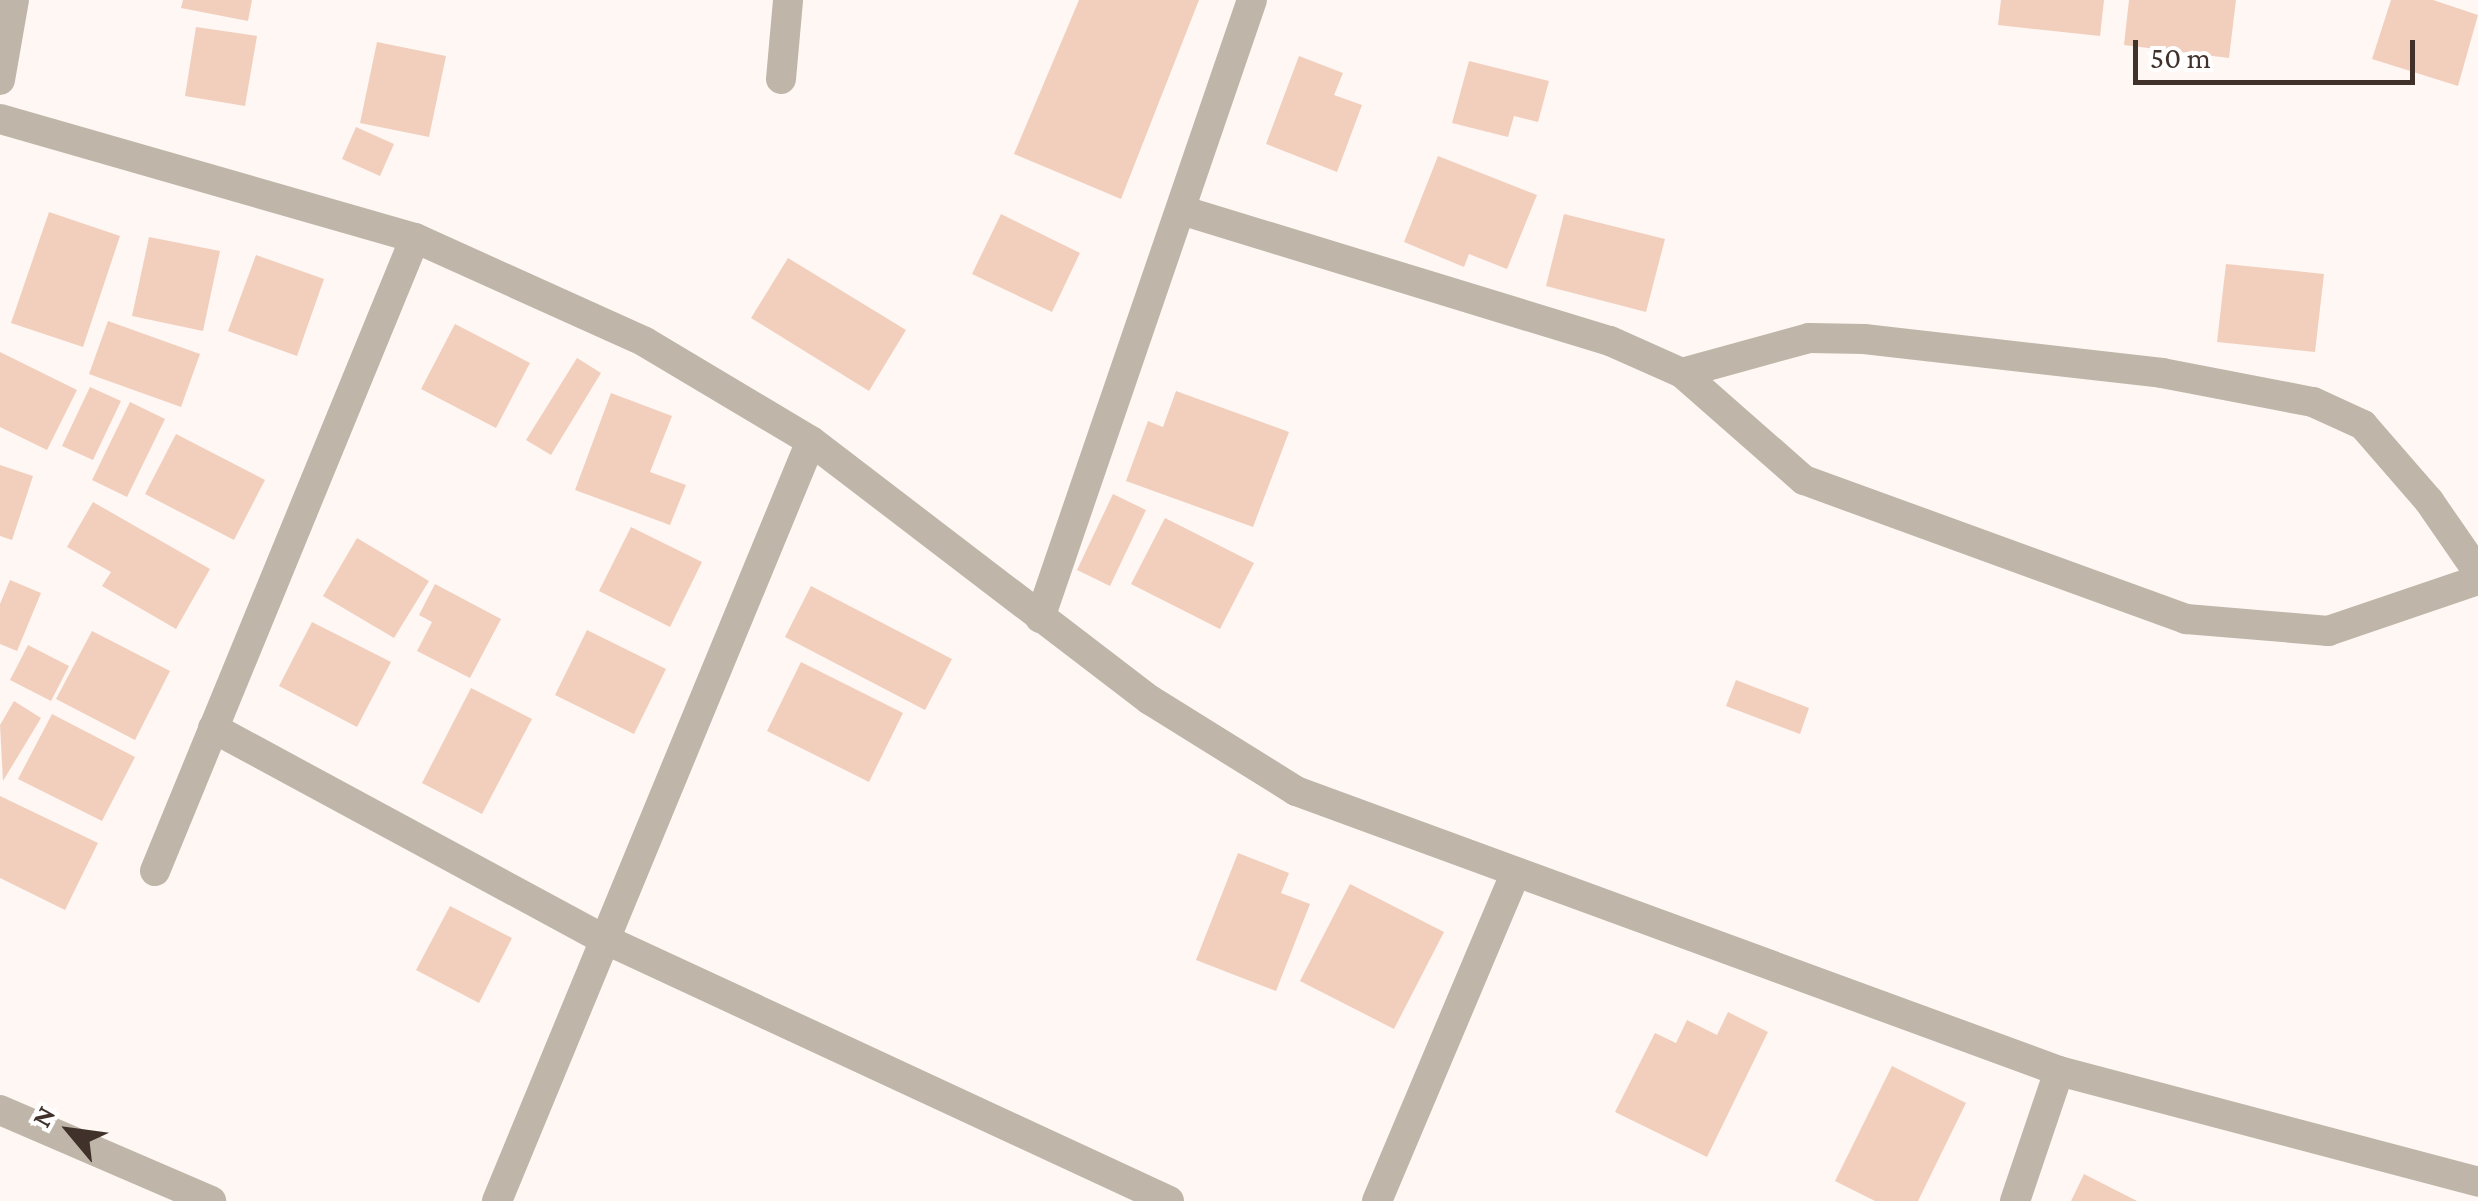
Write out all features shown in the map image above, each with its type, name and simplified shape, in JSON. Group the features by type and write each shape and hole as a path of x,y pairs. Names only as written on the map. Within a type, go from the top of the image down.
{"street":[{"path":"0,80 14,0"},
{"path":"781,79 788,0"},
{"path":"1040,618 1252,0"},
{"path":"0,119 415,238 645,342 812,441 1150,700 1296,791 2059,1071 2478,1182"},
{"path":"1181,210 1610,341 1682,374 1804,480 2186,619 2328,631 2478,580"},
{"path":"155,871 415,238"},
{"path":"1682,374 1809,338 1864,339 2162,373 2314,402 2363,424 2429,501 2478,572"},
{"path":"496,1201 602,938 812,441"},
{"path":"213,728 602,938 1169,1201"},
{"path":"1378,1201 1516,872"},
{"path":"2016,1201 2059,1071"},
{"path":"0,1110 211,1201"}],"building":[{"path":"183,0 252,0 248,21 181,8"},
{"path":"1079,0 1199,0 1121,199 1014,154"},
{"path":"2001,0 2104,0 2100,36 1998,25"},
{"path":"2129,0 2236,0 2229,58 2124,45"},
{"path":"2391,0 2433,0 2478,15 2458,86 2372,59"},
{"path":"196,27 257,36 245,106 185,96"},
{"path":"377,42 446,56 429,137 360,123"},
{"path":"1299,56 1343,73 1334,95 1362,105 1337,172 1266,144"},
{"path":"1469,61 1549,81 1538,122 1514,116 1508,137 1452,123"},
{"path":"356,127 394,144 380,176 342,159"},
{"path":"1438,156 1537,195 1507,269 1469,254 1464,267 1404,242"},
{"path":"49,212 120,236 83,347 11,323"},
{"path":"1001,214 1080,253 1052,312 972,274"},
{"path":"1564,214 1665,239 1646,312 1546,286"},
{"path":"149,237 220,251 203,331 132,316"},
{"path":"256,255 324,279 297,356 228,331"},
{"path":"788,258 906,330 869,391 751,318"},
{"path":"2226,264 2324,274 2315,352 2217,342"},
{"path":"108,321 200,354 181,407 89,374"},
{"path":"455,324 530,363 496,428 421,389"},
{"path":"0,352 77,390 47,450 0,427"},
{"path":"577,358 601,373 551,455 526,440"},
{"path":"90,387 121,401 93,460 62,446"},
{"path":"1176,391 1289,432 1253,527 1126,481 1148,421 1163,427"},
{"path":"611,393 672,416 650,472 686,485 670,525 575,490"},
{"path":"130,402 165,419 127,497 92,480"},
{"path":"176,434 265,480 234,540 145,494"},
{"path":"0,465 33,476 12,540 0,536"},
{"path":"1113,494 1146,510 1110,586 1077,570"},
{"path":"93,502 210,569 176,629 102,586 111,572 67,547"},
{"path":"1165,518 1254,563 1220,629 1131,584"},
{"path":"631,527 702,562 670,627 599,591"},
{"path":"357,538 429,581 394,638 323,596"},
{"path":"10,580 41,593 17,651 0,644 0,604"},
{"path":"435,584 501,619 470,678 417,651 432,622 419,615"},
{"path":"811,586 952,659 925,710 785,637"},
{"path":"312,622 391,662 357,727 279,686"},
{"path":"587,630 666,669 634,734 555,695"},
{"path":"92,631 170,671 135,740 56,699"},
{"path":"28,645 69,666 51,701 10,680"},
{"path":"801,662 903,713 869,782 767,731"},
{"path":"1736,680 1809,708 1800,734 1726,706"},
{"path":"471,688 532,719 482,814 422,783"},
{"path":"14,701 41,718 3,781 0,725"},
{"path":"52,714 135,757 102,821 18,779"},
{"path":"0,796 98,843 65,910 0,878"},
{"path":"1238,853 1289,873 1281,893 1310,904 1276,991 1196,960"},
{"path":"1350,884 1444,932 1394,1029 1300,981"},
{"path":"450,906 512,938 479,1003 416,970"},
{"path":"1728,1012 1768,1032 1707,1157 1615,1112 1655,1033 1676,1043 1687,1020 1717,1035"},
{"path":"1892,1066 1966,1103 1918,1201 1875,1201 1835,1181"},
{"path":"2084,1174 2137,1201 2071,1201"}]}
